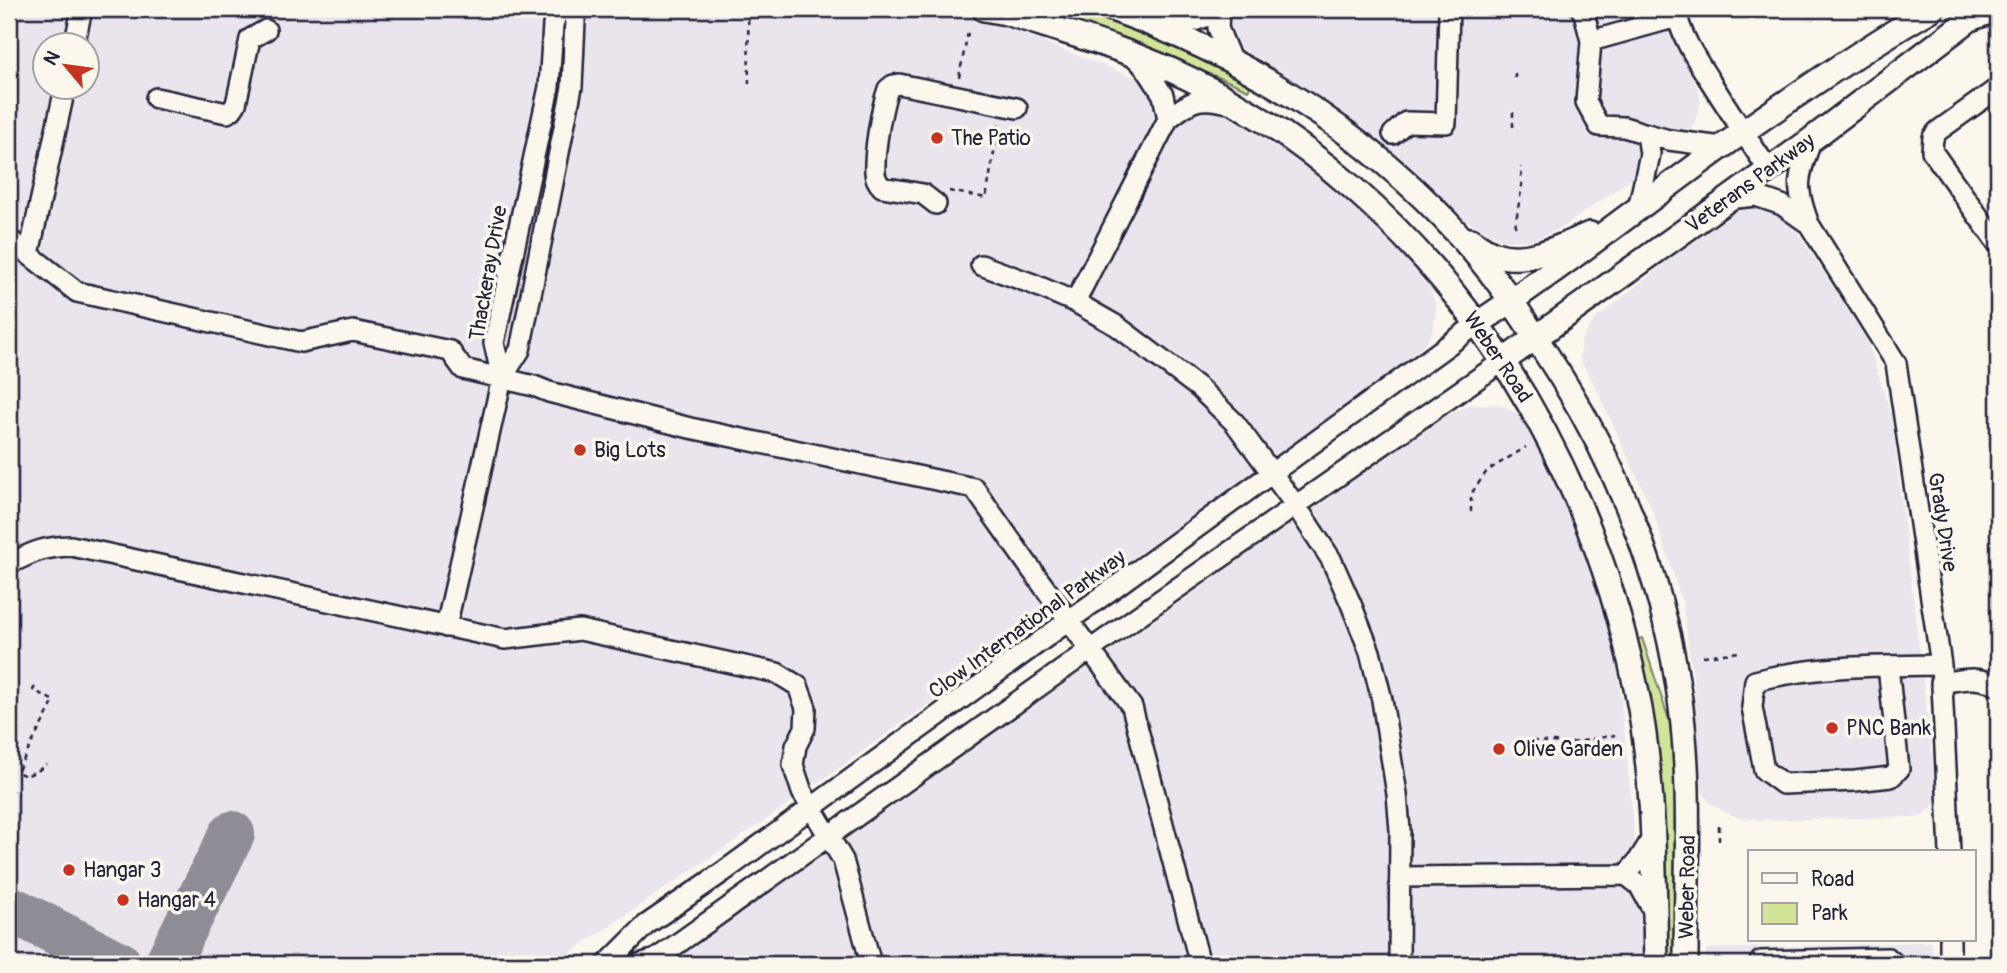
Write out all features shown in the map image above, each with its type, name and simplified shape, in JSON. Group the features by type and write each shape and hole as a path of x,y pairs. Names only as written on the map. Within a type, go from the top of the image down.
{"main road":[{"name":"Weber Road","path":"984,9 1006,13 1133,54 1238,105 1340,177 1406,237 1478,324 1550,441 1600,556 1621,626 1636,688 1646,752 1653,837 1656,964"},
{"name":"Weber Road","path":"1112,9 1161,27 1231,60 1291,95 1350,135 1391,168 1456,231 1511,301 1578,405 1609,465 1640,539 1656,587 1677,677 1684,727 1688,842 1686,964"},
{"name":"Veterans Parkway","path":"1478,324 1742,132 1932,9"},
{"name":"Veterans Parkway","path":"1503,361 1812,139 1968,14 1998,9"},
{"path":"1456,231 1494,254 1517,257 1546,252 1630,215"}],"street":[{"path":"77,32 82,9"},
{"name":"Thackeray Drive","path":"446,627 502,378 494,343 549,87 553,25 558,9"},
{"path":"502,378 520,350 568,109 572,87 575,21 571,9"},
{"path":"1393,134 1406,122 1446,123 1449,9"},
{"path":"1581,9 1591,41 1586,102 1599,126 1625,127 1669,140 1722,147"},
{"path":"1161,27 1194,21 1220,10 1218,28 1231,60"},
{"path":"1591,41 1676,13 1696,59 1769,170"},
{"path":"156,98 227,113 232,110 236,104 250,39 266,30"},
{"path":"1133,54 1163,94 1168,119"},
{"path":"941,197 882,187 877,182 875,174 879,132 888,89 899,84 1017,108"},
{"path":"1998,88 1938,131 1933,137 1932,150 1998,244"},
{"path":"1075,302 1168,119 1185,104 1199,101 1212,99 1238,105"},
{"path":"29,254 62,102"},
{"path":"1630,215 1650,154 1647,134"},
{"name":"Grady Drive","path":"1812,139 1799,177 1800,199 1809,224 1896,363 1941,674 1950,850"},
{"name":"Grady Drive","path":"1727,199 1756,197 1782,205 1809,224"},
{"path":"9,239 77,292 301,342 353,331 450,351 463,369 549,392 690,428 974,488 1132,706 1199,964"},
{"path":"981,265 1075,302 1117,326 1199,388 1235,423 1331,559 1370,652 1382,699 1397,794 1399,964"},
{"name":"Clow International Parkway","path":"607,964 646,925 723,872 1478,324"},
{"path":"639,964 656,959 1090,650 1503,361"},
{"path":"9,564 48,547 71,546 505,639 580,630 777,673 798,686 806,708 805,728 796,746 793,765 802,792 843,860 871,964"},
{"path":"1888,666 1899,769 1891,777 1783,784 1764,770 1752,707 1755,681 1845,666 1888,666 1988,681 1998,686"},
{"path":"1626,875 1653,837"},
{"path":"1400,877 1626,875 1639,885 1655,915"},
{"path":"1950,942 1950,964"},
{"path":"1759,964 1761,961 1888,958 1895,964"}],"path":[{"path":"748,9 749,89"},
{"path":"956,96 968,32"},
{"path":"1515,70 1515,78"},
{"path":"1513,112 1513,132"},
{"path":"941,197 986,198 999,124"},
{"path":"1515,227 1522,185 1521,167"},
{"path":"1471,512 1471,494 1488,471 1526,447"},
{"path":"1703,656 1741,652"},
{"path":"35,687 33,691 54,701 18,772 26,776 39,771 46,764"},
{"path":"1532,741 1572,743 1615,735"},
{"path":"9,790 19,794"},
{"path":"1719,826 1719,844"}],"shaded area":[{"path":"9,9 943,11 1007,28 1215,108 1282,149 1356,208 1411,262 1431,290 1436,306 1434,328 1427,342 1406,363 786,806 554,964 9,964"},
{"path":"1177,9 1661,9 1696,84 1701,102 1695,122 1669,152 1563,227 1534,240 1505,241 1480,230 1453,212 1407,169 1325,102 1247,52 1175,14"},
{"path":"1750,205 1772,209 1791,222 1867,339 1891,415 1937,795 1932,808 1919,817 1759,820 1739,818 1708,801 1701,789 1694,684 1682,601 1652,509 1592,380 1580,361 1581,341 1593,321 1731,210"},
{"path":"1498,404 1517,413 1532,429 1590,556 1615,647 1646,964 668,964 1437,420 1468,405"},
{"path":"1932,942 1934,964 1706,964 1706,949"}],"green space":[{"path":"1031,9 1081,9 1101,15 1180,47 1252,84 1248,90 1092,29"},
{"path":"1642,638 1674,735 1677,835 1675,964 1666,964 1643,673 1636,640"}],"taxiway":[{"path":"167,964 232,834"},
{"path":"9,908 119,964"}],"place":[{"name":"The Patio","path":"937,138"},
{"name":"Big Lots","path":"580,450"},
{"name":"PNC Bank","path":"1832,728"},
{"name":"Olive Garden","path":"1499,749"},
{"name":"Hangar 3","path":"69,870"},
{"name":"Hangar 4","path":"123,900"}]}
